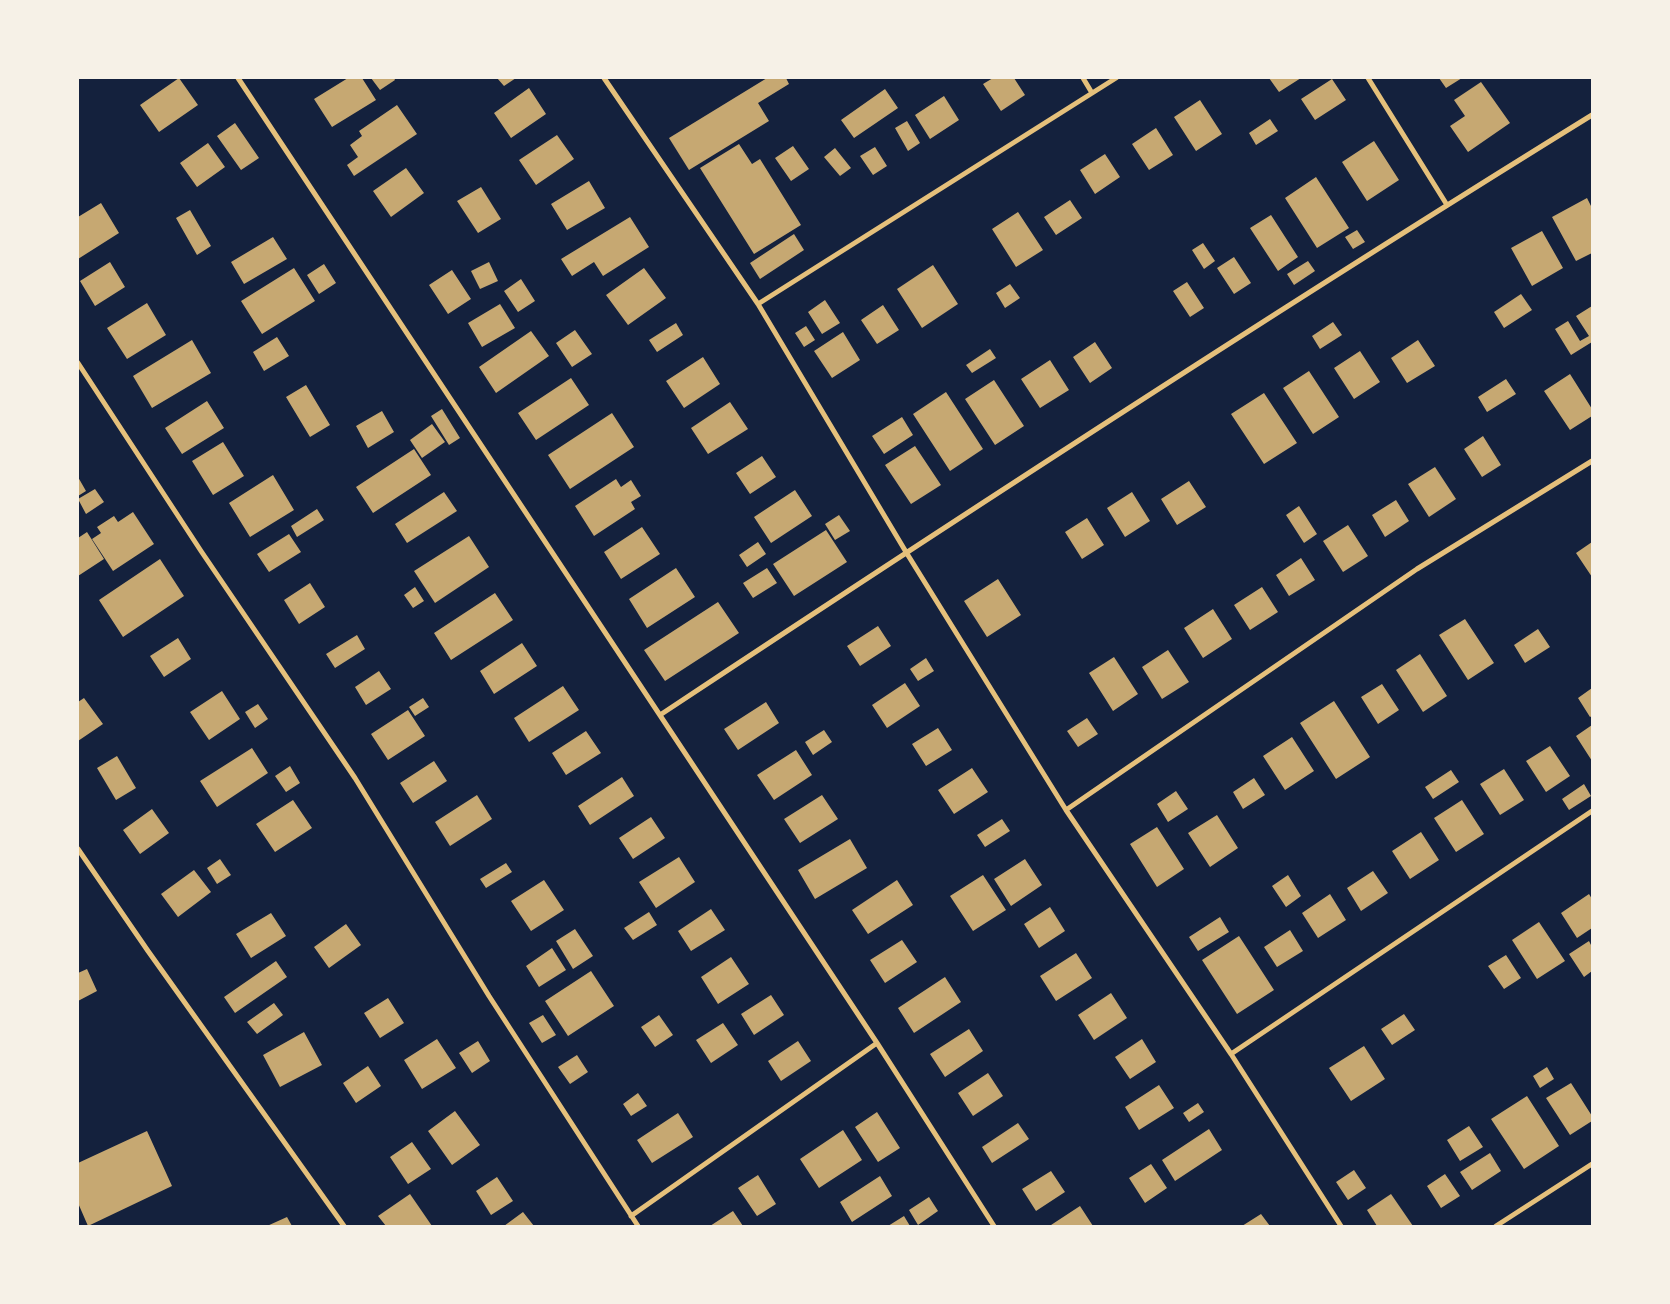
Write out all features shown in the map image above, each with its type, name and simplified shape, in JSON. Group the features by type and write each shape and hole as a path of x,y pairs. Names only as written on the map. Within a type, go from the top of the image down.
{"street":[{"path":"238,78 877,1043 994,1226"},
{"path":"604,78 758,304 906,552 1066,810 1231,1054 1341,1226"},
{"path":"1082,78 1092,93"},
{"path":"758,304 1116,78"},
{"path":"1368,78 1447,204"},
{"path":"660,715 906,552 1447,204 1592,114"},
{"path":"78,362 201,551 354,778 489,996 638,1226"},
{"path":"1066,810 1417,569 1592,461"},
{"path":"1231,1054 1592,811"},
{"path":"78,849 148,951 344,1226"},
{"path":"631,1216 877,1043"},
{"path":"1496,1226 1592,1164"}],"building":[{"path":"179,78 198,105 159,132 140,105"},
{"path":"348,78 362,78 376,100 332,127 314,99"},
{"path":"371,78 394,78 395,80 380,90"},
{"path":"497,78 516,78 504,86"},
{"path":"767,78 786,78 789,84 758,103 769,121 689,170 669,138"},
{"path":"993,78 1014,78 1025,95 1001,111 983,84"},
{"path":"1269,78 1301,78 1279,92"},
{"path":"1439,78 1462,78 1446,88"},
{"path":"1332,79 1346,100 1315,120 1301,99"},
{"path":"1481,82 1510,123 1468,152 1450,126 1465,116 1454,100"},
{"path":"529,88 546,114 511,138 494,113"},
{"path":"885,89 898,108 854,138 841,120"},
{"path":"944,96 959,120 930,139 915,115"},
{"path":"1200,100 1222,134 1196,151 1174,117"},
{"path":"397,105 417,134 354,176 347,165 358,157 350,145 362,136 359,131"},
{"path":"1270,119 1278,131 1256,145 1249,133"},
{"path":"907,121 920,143 908,151 895,128"},
{"path":"235,123 259,158 241,170 217,136"},
{"path":"1156,128 1173,155 1149,170 1132,144"},
{"path":"557,135 574,159 536,185 519,160"},
{"path":"1374,141 1399,180 1367,201 1342,162"},
{"path":"208,143 225,167 197,187 180,163"},
{"path":"739,144 752,164 760,159 801,225 754,254 700,168"},
{"path":"793,146 809,169 791,181 775,158"},
{"path":"875,147 887,166 873,175 860,156"},
{"path":"835,148 851,168 840,176 824,157"},
{"path":"1105,154 1120,177 1095,194 1080,170"},
{"path":"406,168 424,193 391,217 373,191"},
{"path":"1316,177 1349,228 1317,248 1285,198"},
{"path":"589,181 605,208 567,230 551,204"},
{"path":"481,187 501,219 478,233 457,201"},
{"path":"1587,198 1592,208 1592,253 1576,261 1552,217"},
{"path":"1070,200 1082,218 1056,235 1044,217"},
{"path":"101,203 119,233 78,259 78,217"},
{"path":"190,210 211,246 197,255 176,218"},
{"path":"1018,212 1043,250 1016,267 992,229"},
{"path":"1271,215 1298,257 1278,271 1250,228"},
{"path":"630,217 649,247 603,276 594,262 572,276 561,259"},
{"path":"1357,230 1365,242 1353,249 1345,237"},
{"path":"1542,231 1563,268 1532,286 1511,248"},
{"path":"794,234 804,250 760,279 750,263"},
{"path":"273,237 287,259 244,284 231,262"},
{"path":"1203,243 1215,261 1204,269 1192,250"},
{"path":"1234,257 1251,283 1234,294 1217,268"},
{"path":"1308,261 1315,271 1294,285 1287,274"},
{"path":"110,262 125,287 95,306 80,281"},
{"path":"489,262 498,281 480,289 471,271"},
{"path":"324,264 336,283 319,294 307,275"},
{"path":"933,265 958,304 922,328 897,289"},
{"path":"294,268 315,301 262,334 241,301"},
{"path":"644,268 666,298 628,325 606,295"},
{"path":"452,270 471,299 448,314 429,285"},
{"path":"521,279 535,301 518,312 504,291"},
{"path":"1187,282 1204,308 1190,317 1173,291"},
{"path":"1010,284 1020,298 1005,308 996,293"},
{"path":"1521,294 1532,310 1504,328 1494,312"},
{"path":"825,300 840,323 822,334 808,312"},
{"path":"147,303 166,335 127,359 107,328"},
{"path":"500,304 515,328 482,347 468,323"},
{"path":"883,305 899,330 877,344 861,320"},
{"path":"1592,306 1592,342 1571,355 1555,329 1568,321 1580,341 1589,336 1576,316"},
{"path":"1333,322 1342,335 1320,349 1312,336"},
{"path":"676,323 683,335 657,352 649,340"},
{"path":"806,326 815,340 804,347 795,333"},
{"path":"575,330 592,354 572,367 556,343"},
{"path":"531,331 549,356 496,393 479,367"},
{"path":"843,332 860,360 832,378 814,351"},
{"path":"277,337 289,356 264,371 253,352"},
{"path":"192,340 211,373 152,408 133,376"},
{"path":"1418,340 1435,366 1407,383 1391,358"},
{"path":"1095,342 1112,368 1090,383 1073,357"},
{"path":"990,349 996,358 972,373 966,365"},
{"path":"1360,351 1380,382 1354,399 1334,368"},
{"path":"703,357 720,384 684,408 666,381"},
{"path":"1050,360 1069,390 1040,408 1021,379"},
{"path":"1309,371 1339,417 1313,434 1283,388"},
{"path":"1570,374 1592,409 1592,416 1570,430 1544,391"},
{"path":"571,378 589,405 536,440 518,413"},
{"path":"1506,379 1516,394 1487,412 1478,397"},
{"path":"994,380 1024,426 995,445 965,399"},
{"path":"306,385 330,425 310,437 286,397"},
{"path":"946,392 983,449 950,471 913,414"},
{"path":"1264,393 1297,443 1264,464 1231,414"},
{"path":"207,401 224,428 182,454 165,428"},
{"path":"730,402 748,429 708,454 691,428"},
{"path":"442,409 460,438 449,445 431,416"},
{"path":"382,411 394,432 368,448 356,426"},
{"path":"612,413 634,447 570,489 548,455"},
{"path":"902,417 913,435 884,454 872,436"},
{"path":"432,424 445,442 422,458 410,440"},
{"path":"1483,436 1501,465 1482,477 1464,449"},
{"path":"223,442 244,476 213,495 192,461"},
{"path":"915,446 941,485 911,504 885,465"},
{"path":"414,449 431,475 373,513 356,487"},
{"path":"762,456 776,477 750,494 736,473"},
{"path":"1435,467 1456,499 1429,517 1408,484"},
{"path":"273,475 294,510 250,537 229,503"},
{"path":"78,477 86,491 78,496"},
{"path":"616,479 621,487 631,480 641,496 631,502 635,509 594,536 575,506"},
{"path":"1189,481 1206,507 1177,525 1161,499"},
{"path":"95,489 104,502 86,514 78,499"},
{"path":"795,490 812,516 771,543 754,517"},
{"path":"444,492 457,511 407,543 395,524"},
{"path":"1132,492 1150,521 1125,537 1107,508"},
{"path":"1396,500 1409,521 1385,537 1372,515"},
{"path":"1299,506 1317,534 1304,543 1286,515"},
{"path":"317,509 324,520 297,537 291,526"},
{"path":"133,512 154,544 113,571 92,539 101,533 97,527 114,516 118,522"},
{"path":"839,515 850,531 835,540 825,524"},
{"path":"1087,518 1104,545 1082,559 1065,532"},
{"path":"1348,525 1368,556 1343,572 1323,541"},
{"path":"642,527 660,554 621,579 604,552"},
{"path":"826,530 847,562 794,596 773,564"},
{"path":"87,532 104,559 78,576 78,538"},
{"path":"289,534 301,552 269,572 257,554"},
{"path":"469,536 489,567 435,603 414,571"},
{"path":"758,542 766,554 747,567 739,555"},
{"path":"1592,542 1592,577 1576,553"},
{"path":"1301,558 1315,580 1289,596 1276,575"},
{"path":"160,559 184,596 123,637 99,600"},
{"path":"676,568 695,597 647,628 629,599"},
{"path":"767,568 777,583 753,598 743,583"},
{"path":"998,579 1021,615 987,637 964,601"},
{"path":"310,583 325,607 299,624 284,600"},
{"path":"415,587 424,601 413,608 404,595"},
{"path":"1262,587 1278,612 1250,630 1234,605"},
{"path":"495,593 513,620 451,660 434,633"},
{"path":"718,602 739,633 665,681 644,650"},
{"path":"1213,609 1232,639 1203,658 1184,628"},
{"path":"1465,619 1494,663 1468,680 1439,635"},
{"path":"878,626 891,646 860,666 847,646"},
{"path":"1538,629 1550,647 1525,663 1514,645"},
{"path":"357,635 365,649 335,668 326,654"},
{"path":"178,638 191,659 164,677 150,656"},
{"path":"522,643 537,666 494,694 480,671"},
{"path":"1168,650 1189,682 1162,699 1142,667"},
{"path":"1420,654 1447,696 1423,712 1396,670"},
{"path":"1114,657 1138,694 1113,711 1089,673"},
{"path":"926,658 934,671 918,681 910,669"},
{"path":"379,671 391,689 366,705 355,687"},
{"path":"905,683 920,706 887,728 872,705"},
{"path":"1382,684 1399,710 1378,724 1361,697"},
{"path":"563,686 579,710 529,742 514,718"},
{"path":"1592,688 1592,716 1590,717 1578,698"},
{"path":"222,691 240,719 209,740 190,712"},
{"path":"84,698 103,724 78,741 78,702"},
{"path":"423,698 429,707 415,716 409,707"},
{"path":"1334,701 1370,757 1336,779 1300,723"},
{"path":"766,702 779,723 738,750 724,729"},
{"path":"258,704 268,719 255,728 245,712"},
{"path":"408,710 425,736 388,760 371,734"},
{"path":"1087,718 1098,734 1078,747 1067,731"},
{"path":"1592,725 1592,761 1576,736"},
{"path":"938,728 952,750 926,766 912,744"},
{"path":"824,730 832,742 813,755 805,742"},
{"path":"586,731 601,753 566,775 552,753"},
{"path":"1292,737 1314,771 1285,790 1263,756"},
{"path":"1550,746 1570,776 1546,792 1526,761"},
{"path":"252,748 268,773 217,807 200,781"},
{"path":"796,750 812,775 774,800 757,775"},
{"path":"117,756 136,788 116,800 97,768"},
{"path":"434,761 447,781 413,803 400,783"},
{"path":"290,766 300,783 286,792 275,776"},
{"path":"972,768 988,792 954,814 938,790"},
{"path":"1504,769 1524,800 1500,815 1480,784"},
{"path":"1451,770 1459,782 1433,799 1425,787"},
{"path":"622,777 634,796 590,825 578,806"},
{"path":"1254,778 1265,795 1243,809 1233,792"},
{"path":"1584,784 1591,796 1569,810 1562,799"},
{"path":"1176,791 1188,809 1168,822 1157,804"},
{"path":"477,795 492,819 450,846 435,822"},
{"path":"822,795 838,819 800,843 784,819"},
{"path":"293,800 312,828 275,852 256,824"},
{"path":"1462,800 1484,834 1456,852 1434,818"},
{"path":"152,809 169,833 140,854 123,830"},
{"path":"1217,815 1238,848 1210,867 1188,833"},
{"path":"651,817 665,838 633,859 619,838"},
{"path":"1002,819 1010,831 985,847 977,835"},
{"path":"1157,827 1184,869 1157,887 1130,844"},
{"path":"1421,832 1439,860 1410,879 1392,851"},
{"path":"850,839 867,868 815,899 798,870"},
{"path":"679,857 695,882 656,908 639,882"},
{"path":"220,859 231,875 217,884 207,868"},
{"path":"1025,859 1042,885 1011,906 994,879"},
{"path":"506,863 512,872 486,888 480,879"},
{"path":"194,870 211,892 178,917 161,894"},
{"path":"1373,871 1388,893 1361,911 1347,888"},
{"path":"983,875 1006,910 973,931 950,896"},
{"path":"1288,875 1301,896 1286,907 1272,886"},
{"path":"544,880 564,910 531,931 511,901"},
{"path":"897,880 913,905 868,934 852,910"},
{"path":"1330,894 1346,920 1318,938 1302,913"},
{"path":"1589,894 1592,899 1592,928 1577,938 1561,913"},
{"path":"1050,907 1065,931 1039,948 1024,924"},
{"path":"711,909 725,930 691,951 678,931"},
{"path":"649,912 657,925 633,940 624,928"},
{"path":"271,913 286,936 251,958 236,934"},
{"path":"1220,917 1229,932 1198,951 1189,937"},
{"path":"1539,922 1565,961 1537,979 1512,940"},
{"path":"346,924 361,945 329,968 314,947"},
{"path":"575,929 593,956 573,969 556,941"},
{"path":"1290,930 1303,951 1277,967 1264,947"},
{"path":"1239,936 1274,990 1237,1014 1202,960"},
{"path":"902,940 917,962 885,983 870,960"},
{"path":"1589,941 1592,947 1592,971 1584,977 1569,954"},
{"path":"552,948 566,970 539,987 526,966"},
{"path":"1076,953 1092,978 1056,1001 1040,976"},
{"path":"1506,955 1521,978 1504,989 1488,966"},
{"path":"731,957 749,984 718,1004 701,977"},
{"path":"276,961 287,977 235,1013 224,997"},
{"path":"87,969 97,991 78,1001 78,973"},
{"path":"591,971 614,1006 568,1036 545,1001"},
{"path":"945,977 961,1002 914,1033 898,1008"},
{"path":"1111,993 1127,1018 1094,1040 1078,1015"},
{"path":"771,995 784,1015 754,1035 741,1014"},
{"path":"388,998 404,1023 380,1038 364,1013"},
{"path":"274,1003 283,1015 257,1034 247,1022"},
{"path":"1404,1014 1415,1030 1392,1045 1381,1029"},
{"path":"543,1015 556,1035 542,1043 529,1023"},
{"path":"659,1015 673,1035 655,1047 641,1027"},
{"path":"723,1023 738,1045 711,1063 696,1040"},
{"path":"969,1029 983,1051 945,1077 930,1054"},
{"path":"304,1032 322,1065 280,1087 263,1055"},
{"path":"437,1039 456,1068 422,1089 404,1060"},
{"path":"1142,1039 1156,1062 1130,1079 1115,1057"},
{"path":"478,1041 490,1061 472,1073 459,1053"},
{"path":"798,1041 811,1061 781,1081 768,1061"},
{"path":"1364,1046 1385,1079 1351,1101 1329,1068"},
{"path":"577,1055 588,1072 570,1084 558,1067"},
{"path":"368,1066 381,1086 356,1103 343,1083"},
{"path":"1547,1067 1554,1079 1540,1088 1533,1076"},
{"path":"988,1073 1003,1096 973,1116 958,1093"},
{"path":"1571,1083 1592,1116 1592,1121 1570,1135 1546,1098"},
{"path":"1159,1085 1174,1108 1139,1130 1125,1107"},
{"path":"638,1093 647,1106 631,1116 623,1104"},
{"path":"1527,1096 1559,1146 1524,1169 1491,1119"},
{"path":"1198,1103 1204,1112 1189,1122 1183,1113"},
{"path":"455,1111 480,1145 452,1165 428,1131"},
{"path":"877,1112 900,1148 878,1162 855,1127"},
{"path":"678,1113 693,1137 652,1163 637,1140"},
{"path":"1018,1123 1029,1139 992,1163 982,1147"},
{"path":"1469,1126 1483,1147 1460,1161 1447,1140"},
{"path":"1209,1129 1222,1150 1175,1181 1162,1160"},
{"path":"843,1130 862,1160 819,1188 800,1159"},
{"path":"147,1131 172,1186 88,1226 78,1203 78,1163"},
{"path":"412,1142 431,1169 408,1184 390,1157"},
{"path":"1490,1153 1501,1171 1472,1190 1460,1172"},
{"path":"1151,1164 1167,1188 1145,1203 1129,1178"},
{"path":"1354,1170 1366,1188 1348,1200 1336,1182"},
{"path":"1051,1171 1065,1192 1036,1211 1022,1189"},
{"path":"1445,1174 1460,1196 1441,1208 1427,1186"},
{"path":"758,1175 776,1204 757,1216 738,1188"},
{"path":"880,1176 892,1196 852,1222 840,1202"},
{"path":"497,1177 513,1201 491,1215 476,1191"},
{"path":"410,1194 432,1226 386,1226 378,1216"},
{"path":"1391,1194 1413,1226 1377,1226 1367,1210"},
{"path":"929,1197 938,1211 918,1225 909,1210"},
{"path":"1080,1206 1093,1226 1051,1225"},
{"path":"733,1211 743,1226 710,1226"},
{"path":"523,1212 534,1226 504,1226"},
{"path":"1261,1214 1270,1226 1242,1226"},
{"path":"904,1216 910,1226 888,1226"},
{"path":"287,1217 292,1226 267,1226"}]}
